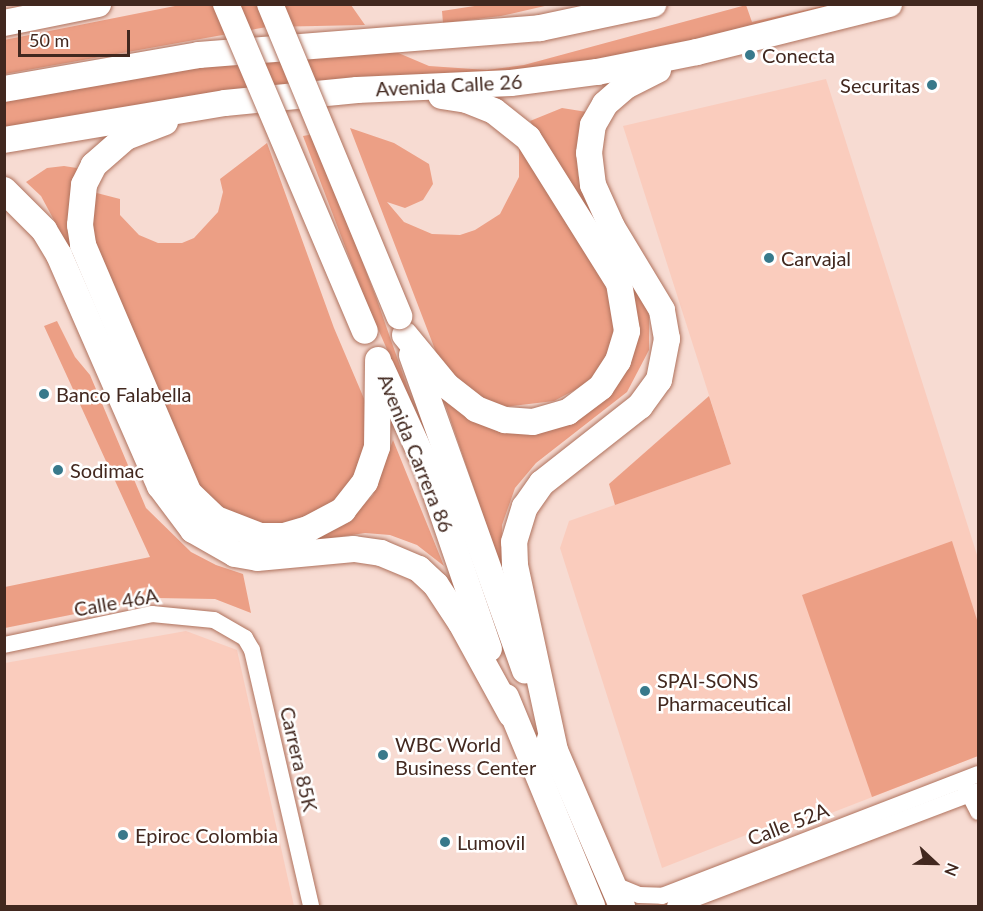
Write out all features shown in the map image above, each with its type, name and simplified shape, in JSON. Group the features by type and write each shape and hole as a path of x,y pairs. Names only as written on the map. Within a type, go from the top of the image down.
{"main road":[{"path":"4,23 98,4"},
{"name":"Avenida Carrera 86","path":"226,4 365,331 427,468 511,714 592,906"},
{"name":"Avenida Carrera 86","path":"270,4 402,326 556,755 622,906"},
{"path":"4,88 199,55 540,28 653,4"},
{"name":"Avenida Calle 26","path":"4,140 137,115 225,104 357,90 511,83 697,52 889,4"},
{"path":"556,755 515,565 516,531 525,507 542,483 625,420 651,394 661,372 667,339 662,310 612,227 593,185 589,138 599,113 614,94 637,79 697,52"},
{"path":"357,90 467,100 507,118 528,138 619,282 625,304 627,331 613,370 586,401 548,420 505,420 476,409 447,386 402,326"},
{"path":"225,104 142,130 118,143 94,165 80,205 83,244 189,493 216,519 260,536 284,536 308,529 343,510 365,482 377,447 378,360"},
{"path":"4,190 44,230 59,255 160,486 194,530 236,554 257,558 354,549 381,553 419,569 436,585 461,622 511,714"}],"street":[{"name":"Calle 46A","path":"4,645 152,614 195,616 232,630"},
{"name":"Carrera 85K","path":"232,630 245,638 252,650 311,906"},
{"name":"Calle 52A","path":"612,884 639,895 662,896 972,785"},
{"name":"Calle 52A","path":"675,906 972,785"},
{"path":"972,785 978,812"}],"shaded area":[{"path":"185,4 351,5 365,25 267,27 5,74 4,40"},
{"path":"481,5 549,5 501,16 443,23 442,11"},
{"path":"746,5 752,22 828,5 858,5 642,57 5,132 5,99 152,71 389,49 429,66 487,70 524,65"},
{"name":"Carvajal","path":"826,79 978,558 978,756 772,836 769,826 662,868 560,548 569,521 731,464 623,126"},
{"path":"562,108 587,112 577,152 578,175 596,224 530,121"},
{"path":"350,128 394,143 429,164 433,184 423,200 405,208 387,202 404,222 432,234 460,235 475,230 500,214 519,177 519,145 610,278 618,316 611,353 588,383 554,401 504,407 472,395 439,360"},
{"path":"314,134 377,300 423,432 365,299 303,136"},
{"path":"267,143 334,328 368,408 369,425 359,470 329,507 283,524 247,524 205,501 89,250 89,191 120,199 120,215 139,235 158,243 182,243 194,238 218,212 223,192 220,179"},
{"path":"64,166 83,169 70,230 76,261 41,196 26,182 47,168"},
{"path":"626,268 649,312 649,350 627,392 536,463 515,488 502,525 501,567 443,398 484,423 588,408 636,312"},
{"path":"57,321 75,357 90,375 146,508 191,552 216,565 243,574 251,613 215,599 155,598 5,628 5,587 150,557 44,326"},
{"path":"709,396 731,464 615,505 609,484"},
{"path":"393,440 444,566 417,545 390,535 365,533 312,541 344,525 373,495"},
{"path":"952,541 978,623 978,756 872,797 802,595"},
{"path":"186,631 237,650 294,906 5,906 5,663"}],"place":[{"name":"Conecta","path":"750,55"},
{"name":"Securitas","path":"932,85"},
{"name":"Carvajal","path":"769,258"},
{"name":"Banco Falabella","path":"44,394"},
{"name":"Sodimac","path":"58,470"},
{"name":"SPAI-SONS Pharmaceutical","path":"645,691"},
{"name":"WBC World Business Center","path":"383,755"},
{"name":"Epiroc Colombia","path":"123,835"},
{"name":"Lumovil","path":"445,842"}]}
